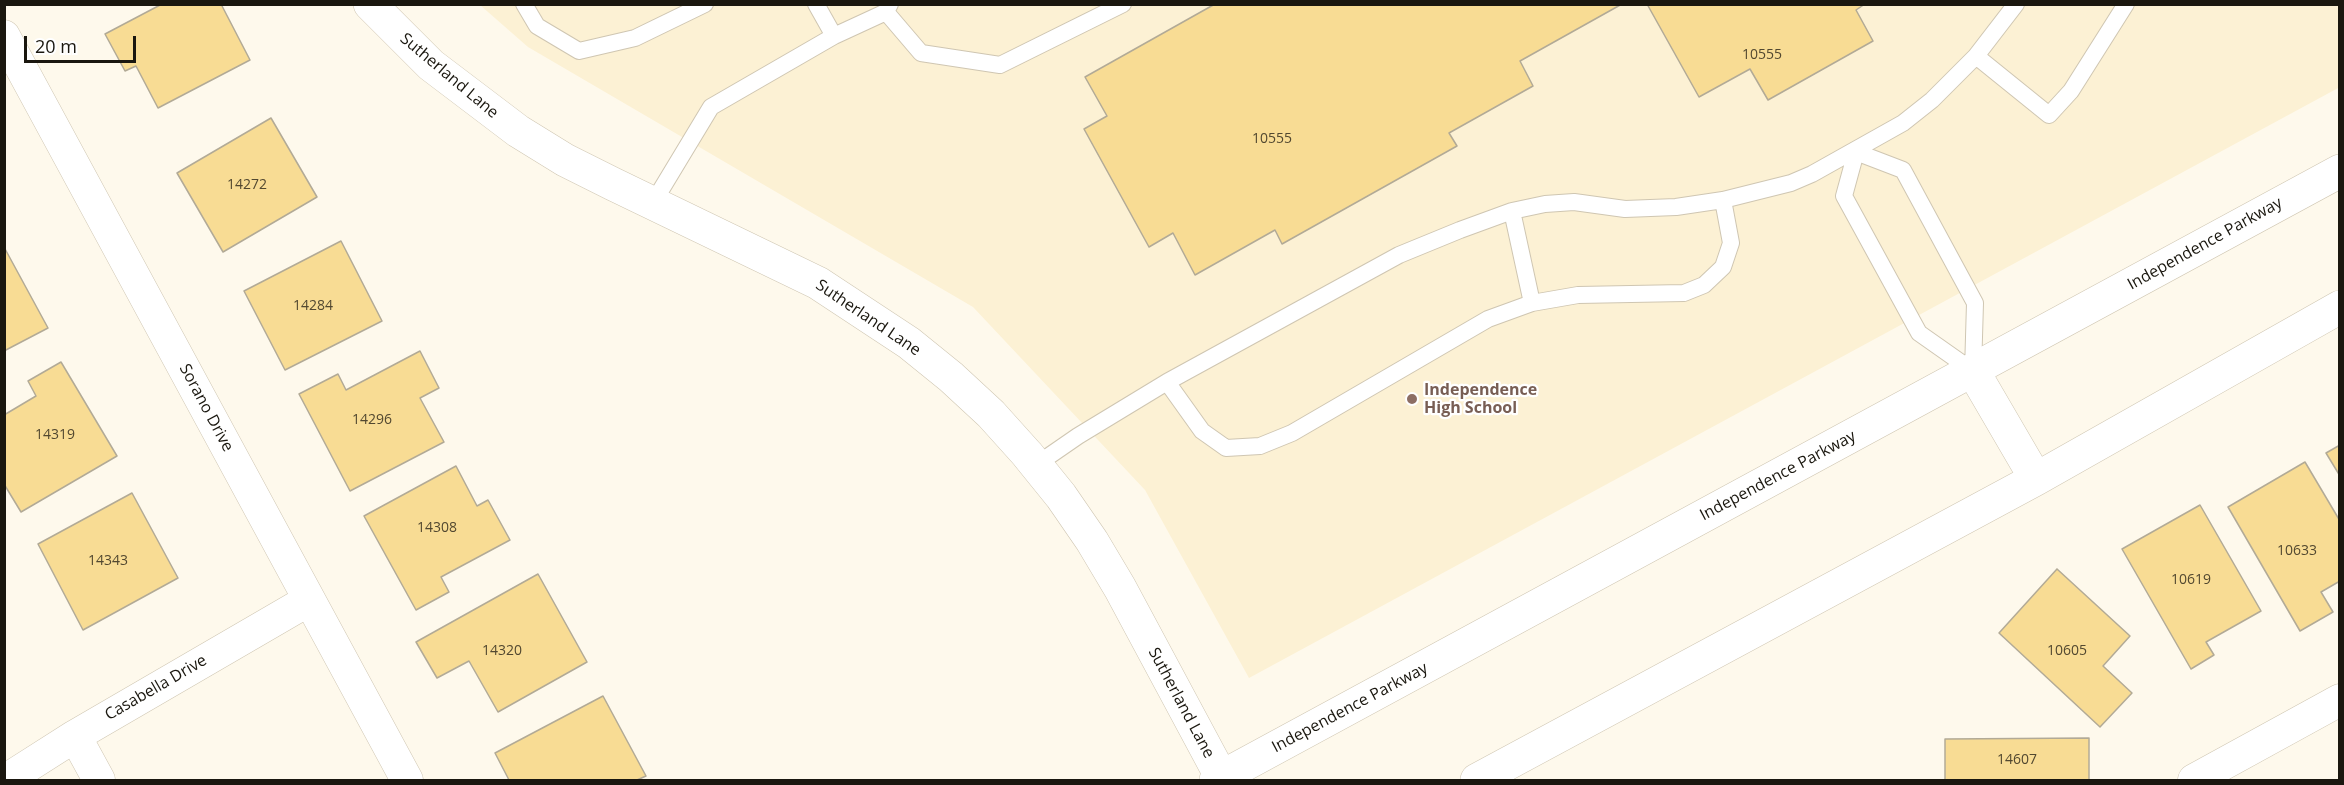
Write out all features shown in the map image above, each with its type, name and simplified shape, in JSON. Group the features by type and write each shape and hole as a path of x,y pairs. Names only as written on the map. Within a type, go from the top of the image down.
{"main road":[{"name":"Sutherland Lane","path":"370,4 431,65 518,131 565,160 780,263 864,311 951,377 991,414 1061,496 1114,579 1220,779"},
{"name":"Independence Parkway","path":"1220,779 2340,171"},
{"path":"1477,780 2036,479 2340,307"},
{"path":"1973,371 2036,479"}],"street":[{"name":"Sorano Drive","path":"4,36 407,780"},
{"name":"Casabella Drive","path":"6,780 75,736 309,600"},
{"path":"2194,780 2340,700"},
{"path":"75,736 99,780"}],"lane":[{"path":"524,4 537,26 579,51 635,38 705,4"},
{"path":"816,4 834,36"},
{"path":"653,203 711,107 834,36 888,8 921,52 1000,65 1123,4"},
{"path":"1036,465 1078,435 1167,382 1399,255 1512,212 1545,204 1574,202 1643,209 1723,200 1791,183 1856,152 1903,123 1932,100 1976,56 2016,4"},
{"path":"1976,56 2049,115 2071,91 2126,4"},
{"path":"1856,152 1844,196 1919,333 1973,371"},
{"path":"1856,152 1903,170 1975,303 1973,371"},
{"path":"1167,382 1202,431 1226,448 1260,446 1292,433 1488,319 1532,303 1578,295 1684,293 1704,285 1723,267 1731,243 1723,200"},
{"path":"1512,212 1532,303"}],"shaded area":[{"name":"Independence High School","path":"2339,4 2340,87 1249,678 1145,490 973,307 528,47 480,5"}],"building":[{"path":"162,4 221,4 250,60 158,108 136,66 125,71 105,34"},
{"path":"1215,4 1622,4 1520,61 1533,86 1449,133 1457,146 1282,244 1275,230 1195,275 1173,233 1149,247 1084,129 1107,116 1085,77"},
{"path":"1647,4 1865,4 1856,10 1873,41 1768,100 1750,69 1699,97"},
{"path":"271,118 317,197 223,252 177,173"},
{"path":"341,241 382,321 285,370 244,291"},
{"path":"4,247 48,328 4,351"},
{"path":"420,351 439,388 420,398 444,442 350,491 299,394 338,374 346,390"},
{"path":"61,362 117,456 21,512 4,484 4,415 36,396 28,381"},
{"path":"2340,445 2340,476 2326,453"},
{"path":"2305,462 2340,521 2340,581 2321,592 2333,612 2300,631 2228,507"},
{"path":"456,466 477,506 488,500 510,540 441,577 449,592 416,610 364,516"},
{"path":"132,493 178,578 83,630 38,544"},
{"path":"2200,505 2261,611 2206,642 2214,655 2191,669 2122,549"},
{"path":"2057,569 2130,636 2103,666 2132,693 2100,727 1999,633"},
{"path":"538,574 587,662 498,712 469,661 437,678 416,642"},
{"path":"603,696 646,776 637,780 509,780 495,753"},
{"path":"2089,738 2089,780 1945,780 1945,739"}],"place":[{"name":"Independence High School","path":"1412,399"}]}
